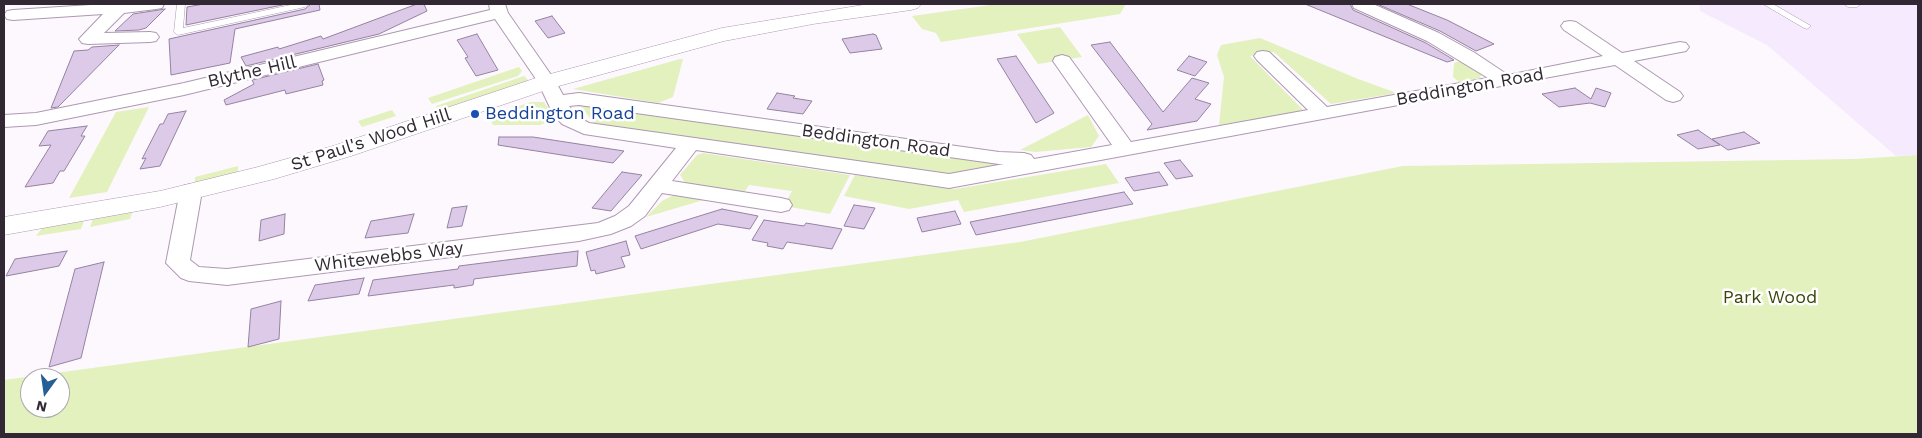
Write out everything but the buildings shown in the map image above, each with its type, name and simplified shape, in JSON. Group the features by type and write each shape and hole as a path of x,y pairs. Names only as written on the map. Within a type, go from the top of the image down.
{"street":[{"path":"8,19 27,4"},
{"path":"8,19 156,4"},
{"name":"St Paul's Wood Hill","path":"4,226 116,207 191,191 342,151 552,92 722,35 813,18 911,4"},
{"path":"1360,4 1433,37 1469,56 1505,81"},
{"path":"119,8 88,39 150,37"},
{"path":"498,9 552,92"},
{"name":"Blythe Hill","path":"4,121 36,119 184,89 498,9"},
{"path":"1570,26 1673,96"},
{"name":"Beddington Road","path":"552,92 569,120 584,128 949,182 1505,81 1680,47"},
{"path":"1263,56 1322,113"},
{"path":"1062,61 1126,150"},
{"name":"Beddington Road","path":"552,92 579,99 1000,158 1077,159"},
{"name":"Whitewebbs Way","path":"191,191 178,264 189,272 216,278 592,232 615,225 631,216 658,186 690,144"},
{"path":"658,186 780,205"}],"lane":[{"path":"181,4 178,32 305,4"},
{"path":"1767,4 1807,26"},
{"path":"1848,4 1857,4"}],"shaded area":[{"path":"1699,4 1918,4 1918,155 1896,156 1767,45 1700,11"}],"green space":[{"path":"998,4 1126,4 1120,14 941,42 936,33 922,29 912,16"},
{"path":"1060,27 1082,57 1038,64 1017,34"},
{"path":"1260,38 1358,79 1397,93 1331,104 1274,52 1250,56 1304,111 1219,125 1224,77 1217,55 1221,45"},
{"path":"683,59 673,97 658,103 573,89"},
{"path":"1463,60 1482,73 1480,78 1459,82 1453,77 1454,63"},
{"path":"519,67 522,71 518,76 432,104 428,98"},
{"path":"524,76 530,82 440,112 436,106"},
{"path":"531,102 544,102 555,119 540,125 493,125 489,116"},
{"path":"578,103 1028,164 950,177 594,123"},
{"path":"149,107 107,192 69,198 116,112"},
{"path":"392,110 396,116 362,127 358,121"},
{"path":"1088,115 1099,136 1091,147 1035,152 1020,150"},
{"path":"703,153 850,175 830,214 784,206 792,191 749,185 743,194 687,185 680,175 697,155"},
{"name":"Park Wood","path":"1918,155 1918,434 4,434 4,380 20,378 20,418 70,418 70,371 1020,242 1403,166 1855,159"},
{"path":"1106,164 1119,183 964,212 958,200 909,209 844,196 855,175 955,189"},
{"path":"238,166 238,175 194,186 195,177"},
{"path":"676,194 707,199 646,217 662,201"},
{"path":"133,210 130,219 90,227 93,219"},
{"path":"81,219 84,221 81,229 36,236 43,227"}],"place":[{"name":"Beddington Road","path":"475,114"}]}
